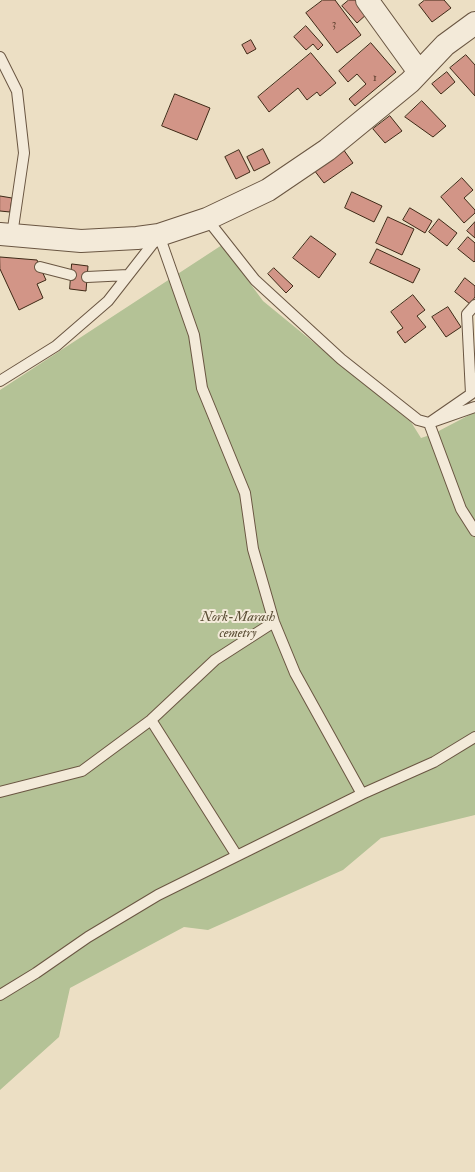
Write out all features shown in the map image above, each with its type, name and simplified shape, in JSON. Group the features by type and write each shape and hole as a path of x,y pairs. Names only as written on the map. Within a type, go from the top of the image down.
{"street":[{"path":"367,0 419,72"},
{"path":"6,235 81,241 146,237 159,235 207,219 268,190 327,150 410,82 445,45 475,23"}],"lane":[{"path":"0,57 17,91 24,153 6,235"},
{"path":"207,219 255,280 341,359 418,420 430,423 475,407"},
{"path":"0,381 56,346 108,301 159,235"},
{"path":"159,235 194,335 202,388 245,493 253,549 274,622 294,673 362,794"},
{"path":"40,267 71,275"},
{"path":"87,277 128,275"},
{"path":"430,423 471,394 467,314 475,305"},
{"path":"430,423 461,509 475,531"},
{"path":"0,792 82,771 151,720 215,660 274,622"},
{"path":"151,720 237,856"},
{"path":"0,995 88,937 158,895 362,794 434,762 475,737"}],"green space":[{"name":"Nork-Marash cemetry","path":"222,245 263,301 411,422 421,438 433,434 475,412 475,815 381,838 343,870 208,930 184,927 70,988 59,1037 0,1090 0,390"}],"building":[{"path":"323,0 335,0 361,35 337,53 306,13"},
{"path":"349,0 357,0 368,13 357,23 342,6"},
{"path":"425,0 444,0 451,8 432,22 419,5"},
{"path":"306,26 323,45 318,50 313,44 306,50 294,37"},
{"path":"251,40 256,49 247,54 242,45"},
{"path":"371,43 396,72 355,106 349,99 366,84 357,74 348,82 339,71"},
{"path":"311,53 336,83 320,96 317,92 307,100 298,88 269,112 258,97"},
{"path":"466,55 475,65 475,96 450,68"},
{"path":"447,72 455,82 441,94 432,84"},
{"path":"175,94 210,108 197,140 162,126"},
{"path":"422,101 446,126 433,137 405,117"},
{"path":"390,116 402,131 385,143 373,129"},
{"path":"263,149 270,163 254,171 247,157"},
{"path":"343,149 353,163 324,183 314,170"},
{"path":"239,150 250,172 236,179 225,157"},
{"path":"462,178 473,190 464,198 475,210 475,213 464,223 441,197"},
{"path":"352,192 382,206 374,222 345,208"},
{"path":"0,196 12,198 10,212 0,211"},
{"path":"410,208 432,221 425,233 403,220"},
{"path":"388,217 414,229 402,255 376,243"},
{"path":"439,219 457,233 447,246 429,232"},
{"path":"475,222 475,238 467,231"},
{"path":"311,236 336,254 319,278 293,258"},
{"path":"468,237 475,243 474,262 458,249"},
{"path":"377,249 420,269 413,283 370,263"},
{"path":"0,257 37,260 46,280 37,284 43,298 19,310 0,269"},
{"path":"72,264 88,266 86,291 70,289"},
{"path":"274,268 293,286 286,293 268,274"},
{"path":"465,278 475,286 475,297 470,304 455,292"},
{"path":"413,295 425,310 417,316 426,327 405,343 397,332 403,328 391,312"},
{"path":"448,307 461,327 446,337 432,317"}]}
